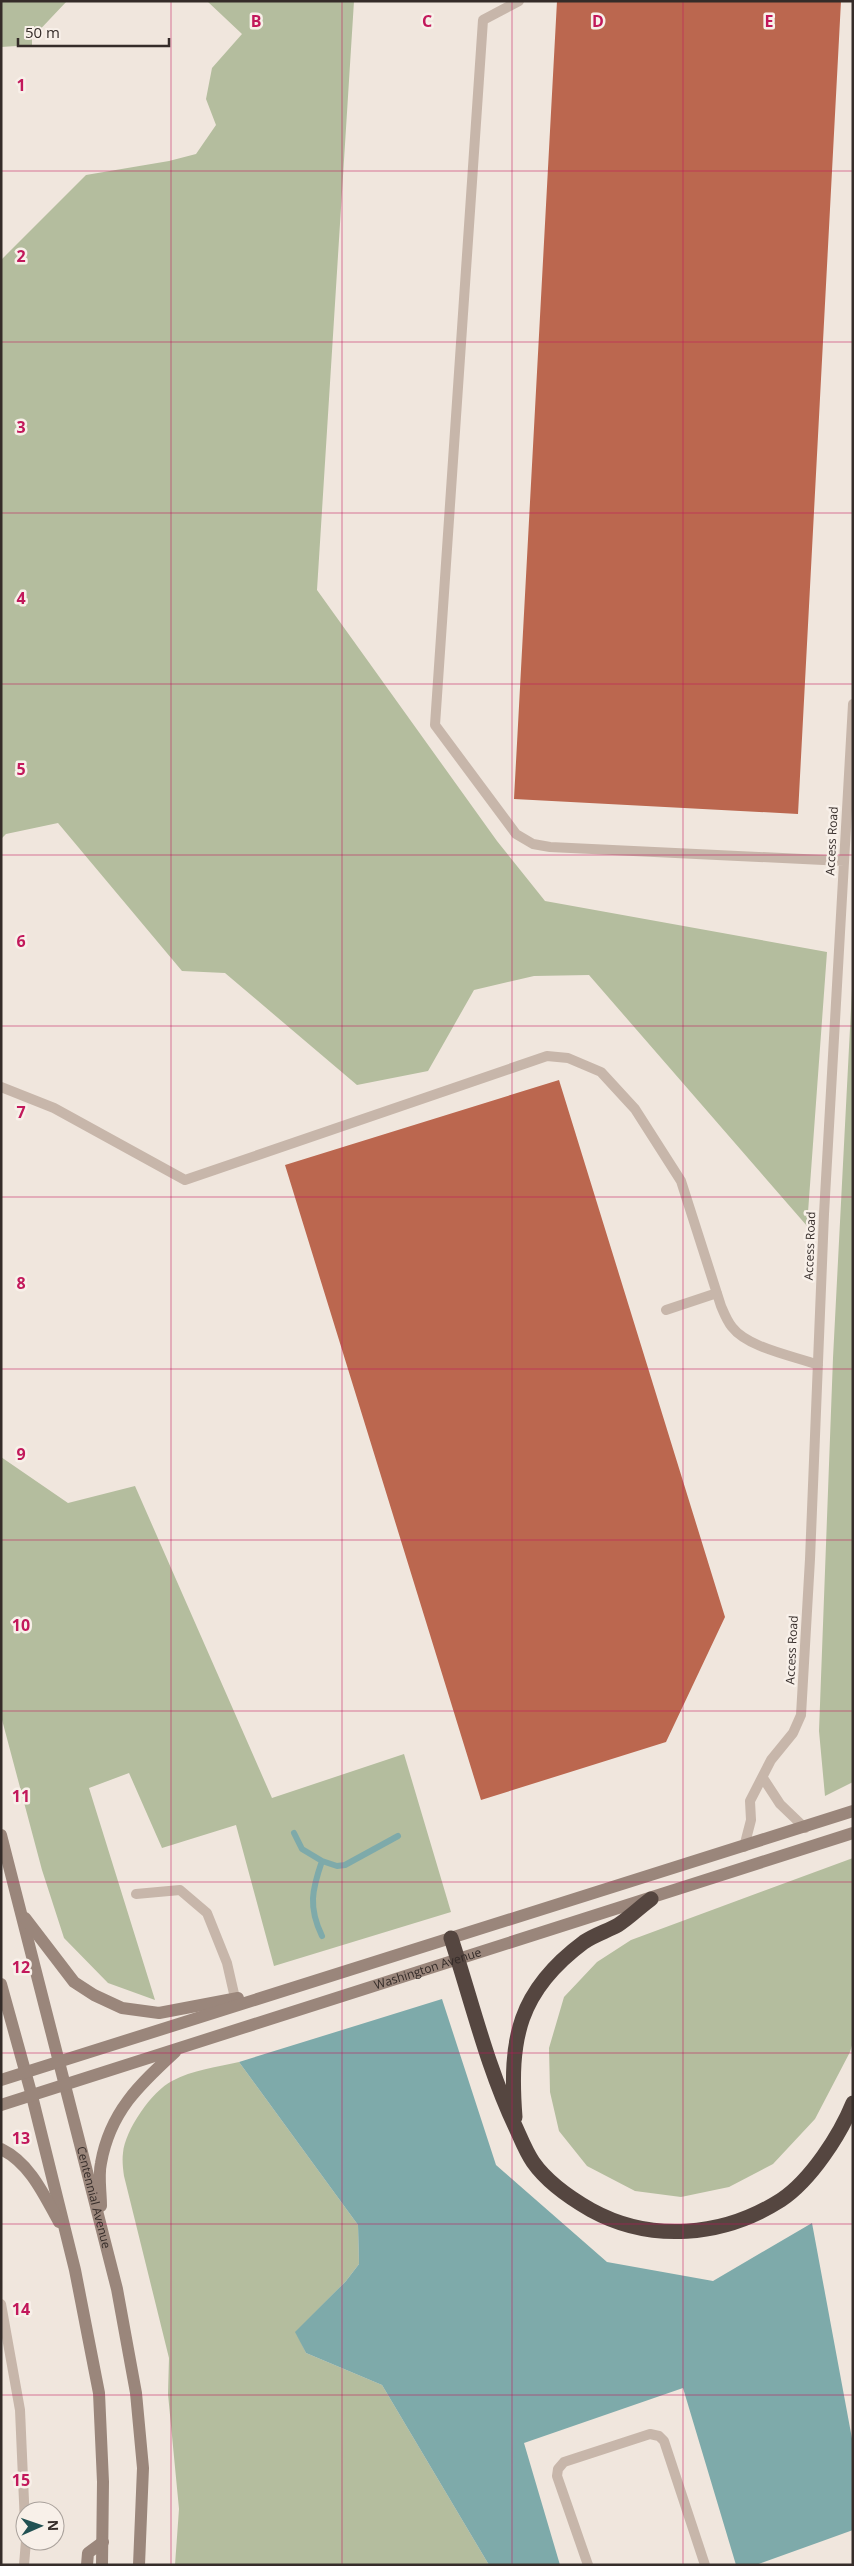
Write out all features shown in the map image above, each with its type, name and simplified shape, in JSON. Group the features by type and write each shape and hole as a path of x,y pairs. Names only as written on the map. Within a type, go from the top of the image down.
{"highway":[{"path":"516,2126 512,2078 514,2053 527,2004 540,1982 560,1961 586,1941 619,1924 651,1899"},
{"path":"451,1938 497,2088 532,2162 558,2188 606,2218 642,2230 678,2233 718,2227 748,2217 782,2199 810,2172 830,2147 853,2103"}],"main road":[{"name":"Washington Avenue","path":"1,2080 292,1987 805,1828 853,1811"},
{"name":"Washington Avenue","path":"1,2105 853,1833"},
{"name":"Centennial Avenue","path":"1,1835 117,2289 136,2393 143,2468 139,2565"},
{"path":"21,1913 74,1982 94,1995 122,2008 159,2013 292,1987"},
{"path":"1,1984 32,2096 68,2239 99,2393 103,2482 102,2565"},
{"path":"101,2226 100,2164 112,2124 134,2090 178,2050"},
{"path":"1,2149 13,2154 37,2181 68,2239"},
{"path":"86,2565 88,2553 103,2542"}],"lane":[{"path":"519,1 483,20 435,725 516,834 533,844 550,847 844,861"},
{"name":"Access Road","path":"744,1847 752,1820 750,1801 771,1760 793,1733 801,1715 824,1214 853,704"},
{"path":"1,1087 54,1108 186,1180 547,1056 568,1058 601,1072 636,1109 675,1170 729,1322 742,1337 818,1365"},
{"path":"666,1310 717,1292"},
{"path":"763,1778 780,1804 805,1828"},
{"path":"136,1894 180,1890 207,1913 227,1963 235,1998"},
{"path":"1,2304 20,2410 24,2501"},
{"path":"588,2565 557,2476 558,2469 564,2462 650,2434 659,2436 664,2441 706,2565"},
{"path":"24,2565 25,2551"}],"green space":[{"path":"1,1 67,1 32,38 32,45 1,47"},
{"path":"207,1 354,1 317,590 497,841 545,901 827,952 807,1226 589,975 534,976 474,990 428,1071 357,1085 225,973 182,971 58,823 6,834 1,839 1,260 86,175 169,161 196,154 216,125 206,99 212,68 242,34"},
{"path":"853,970 853,1782 825,1796 819,1731 833,1358"},
{"path":"1,1457 68,1503 135,1486 272,1798 404,1754 451,1912 274,1966 236,1825 162,1848 129,1773 89,1788 155,2000 108,1983 64,1938 42,1870 1,1716"},
{"path":"853,1858 853,2042 850,2052 815,2119 773,2164 729,2187 681,2197 635,2191 587,2166 559,2131 550,2092 549,2048 564,1997 597,1962 631,1940"},
{"path":"239,2062 358,2225 359,2264 346,2281 296,2332 306,2353 382,2385 489,2565 175,2565 179,2509 168,2394 169,2358 124,2176 123,2153 134,2123 148,2102 164,2086 188,2074"}],"water":[{"path":"442,1999 496,2165 607,2262 713,2281 812,2223 853,2444 853,2530 756,2565 736,2565 683,2388 524,2443 560,2565 489,2565 382,2385 306,2353 295,2332 346,2281 359,2264 358,2225 239,2062"}],"building":[{"path":"557,1 841,1 798,814 514,799"},
{"path":"559,1080 725,1617 666,1742 481,1800 285,1165"}],"waterway":[{"path":"294,1833 302,1849 322,1861 313,1898 315,1916 322,1936"},
{"path":"322,1861 337,1866 345,1865 398,1836"}]}
